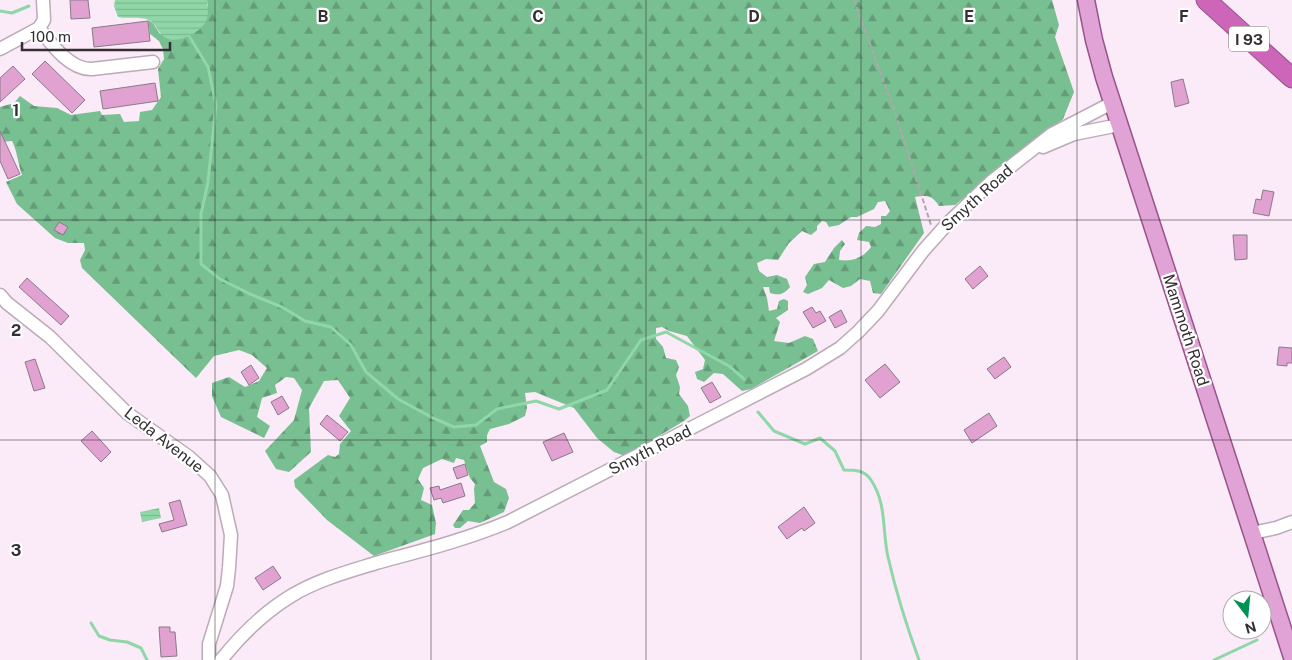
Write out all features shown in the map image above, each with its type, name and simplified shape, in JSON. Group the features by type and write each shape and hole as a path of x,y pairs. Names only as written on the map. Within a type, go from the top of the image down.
{"highway":[{"name":"I 93","path":"1206,0 1292,78"}],"main road":[{"name":"Mammoth Road","path":"1086,0 1094,40 1112,103 1292,657"}],"street":[{"path":"0,49 39,28 44,20 44,0"},
{"path":"39,28 54,46 77,67 84,69 153,62"},
{"name":"Smyth Road","path":"221,660 238,638 255,622 292,595 344,573 482,532 508,522 818,362 850,340 878,311 935,237 975,196 1037,144 1052,134 1112,103"},
{"name":"Smyth Road","path":"1025,156 1074,134 1119,125"},
{"name":"Leda Avenue","path":"0,295 14,310 61,347 128,413 189,457 210,476 222,495 230,535 229,568 227,586 209,644 209,660"},
{"path":"1252,533 1276,528 1292,522"}],"path":[{"path":"854,0 895,113 935,237"}],"green space":[{"path":"207,0 1052,0 1059,25 1055,37 1074,92 1063,119 955,205 939,206 929,197 915,197 924,233 881,294 873,293 870,281 860,279 851,286 843,288 829,280 822,288 808,294 803,292 807,285 805,277 814,264 825,262 842,240 845,244 840,251 839,260 857,258 868,251 871,247 869,242 857,240 859,233 866,226 875,227 881,224 881,216 886,216 890,211 885,201 878,202 874,209 857,217 851,217 839,225 829,227 826,222 822,221 817,226 817,230 811,235 802,231 789,243 778,260 766,259 757,263 759,271 767,277 777,275 787,279 790,287 784,293 776,294 770,293 769,287 763,287 769,311 777,309 779,301 784,299 788,301 788,310 776,318 780,322 774,341 789,343 805,336 813,339 818,351 751,389 742,391 723,374 714,373 704,382 697,379 695,372 703,369 705,360 687,336 662,327 656,328 656,339 663,347 666,358 676,360 679,367 676,375 680,387 679,394 688,406 690,416 684,421 625,456 614,452 597,438 574,408 535,392 525,393 527,408 525,416 509,424 490,429 487,435 487,442 480,446 494,482 506,489 509,498 504,512 480,523 468,521 460,528 455,528 453,525 463,510 469,510 475,503 475,484 470,478 464,460 456,458 454,463 442,459 423,468 418,479 424,488 421,500 432,505 436,523 435,534 374,556 327,520 295,487 294,480 328,455 335,457 339,454 340,444 351,431 339,416 350,398 338,380 324,381 309,408 311,452 289,472 276,469 265,451 294,420 302,390 294,378 286,377 275,385 277,393 262,398 257,417 270,426 264,438 221,417 212,396 212,383 229,377 245,387 259,381 267,368 252,355 239,350 214,356 196,378 82,268 80,260 85,250 84,243 68,243 55,238 17,204 6,182 22,175 12,141 0,142 0,107 14,103 20,96 34,106 57,108 71,115 100,111 102,115 120,114 124,122 139,121 140,112 152,110 161,97 158,69 164,59 163,49 159,41 150,34 148,20 153,23 160,34 208,6"}],"shaded area":[{"path":"115,0 207,0 207,18 202,27 194,34 173,40 162,35 149,20 118,17 114,6"},
{"path":"159,508 161,518 142,522 140,512"}],"building":[{"path":"70,0 88,0 90,18 71,19"},
{"path":"148,21 150,41 94,47 92,28"},
{"path":"45,61 85,100 72,113 32,74"},
{"path":"13,66 25,79 0,102 0,78"},
{"path":"1183,79 1189,103 1175,107 1171,82"},
{"path":"155,83 158,101 103,109 100,91"},
{"path":"0,131 20,174 8,179 0,161"},
{"path":"1263,190 1274,192 1269,216 1253,213 1256,199 1261,200"},
{"path":"59,222 68,227 63,235 54,230"},
{"path":"1233,235 1247,235 1247,259 1235,260"},
{"path":"980,266 988,276 973,289 965,279"},
{"path":"27,278 69,316 61,325 19,287"},
{"path":"812,307 816,313 820,311 826,321 813,328 803,312"},
{"path":"841,310 847,322 835,328 829,317"},
{"path":"1279,347 1292,348 1292,363 1287,363 1287,366 1277,365"},
{"path":"1004,357 1011,367 995,379 987,369"},
{"path":"35,359 45,388 34,391 25,362"},
{"path":"885,364 900,382 880,398 865,380"},
{"path":"251,365 259,378 249,385 241,372"},
{"path":"712,382 721,397 710,403 701,388"},
{"path":"282,396 289,408 278,415 271,402"},
{"path":"989,413 997,426 972,443 964,430"},
{"path":"327,415 348,432 340,441 320,424"},
{"path":"92,431 111,452 101,462 81,441"},
{"path":"564,433 573,452 552,461 543,442"},
{"path":"465,464 468,475 457,479 453,468"},
{"path":"461,483 465,496 443,503 441,498 434,500 430,488 439,486 440,490"},
{"path":"180,500 187,525 162,532 159,524 174,520 169,503"},
{"path":"804,507 815,523 804,531 802,528 787,539 778,527"},
{"path":"273,566 281,578 263,590 255,578"},
{"path":"159,627 170,627 170,632 175,632 177,656 161,657"}],"waterway":[{"path":"0,11 12,13 29,6"},
{"path":"189,36 208,67 216,105 208,182 201,214 201,264 220,279 282,307 305,321 331,327 351,345 366,372 398,399 454,427 476,425 497,409 536,401 559,409 607,390 641,340 666,332 729,366 744,379"},
{"path":"758,412 774,431 805,444 820,438 835,451 844,470 863,472 871,480 880,498 888,557 919,660"},
{"path":"91,623 99,636 110,640 127,642 141,648 147,660"},
{"path":"1214,660 1257,640"}]}
